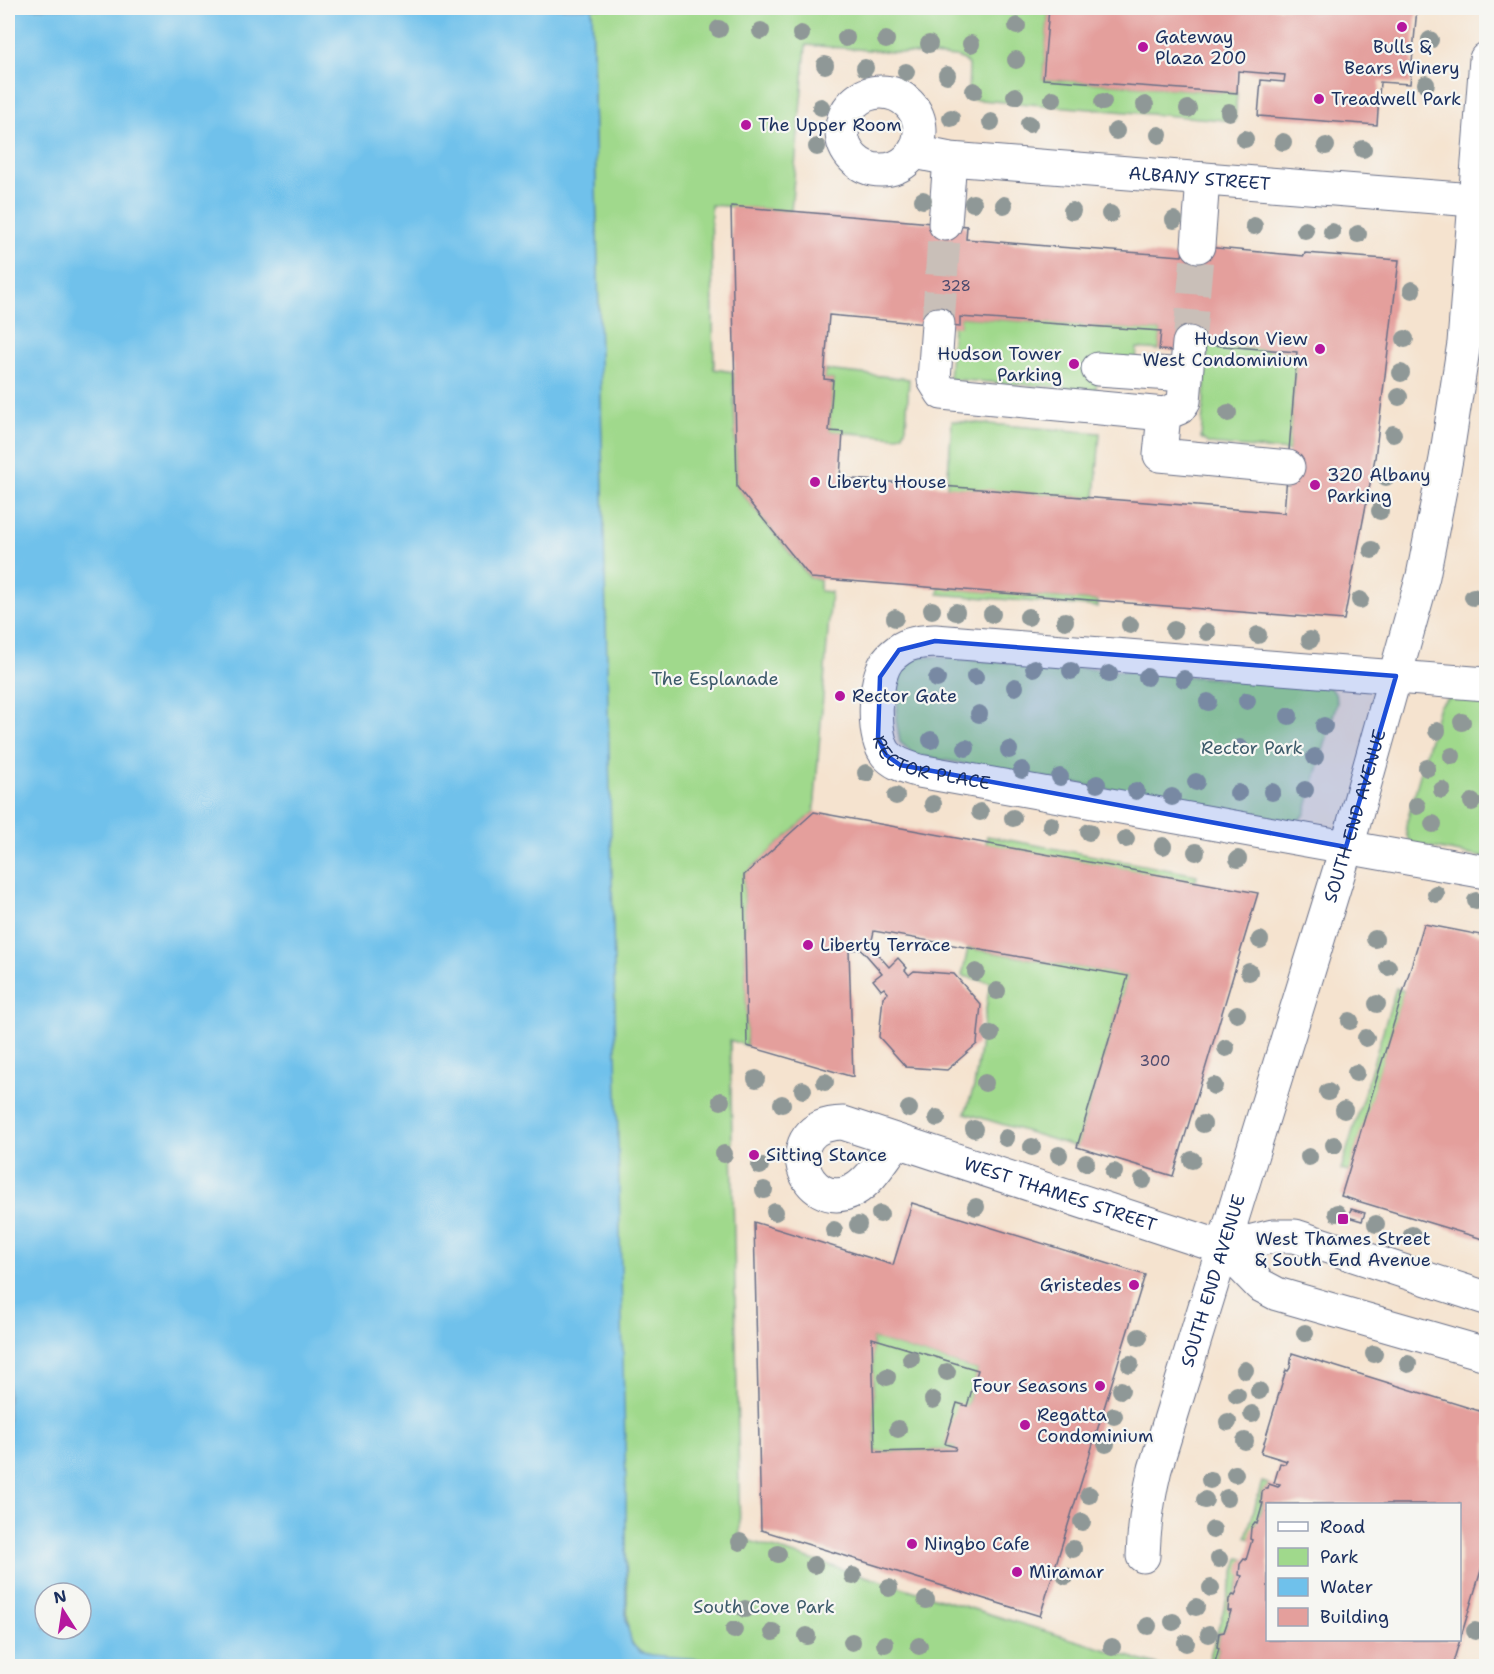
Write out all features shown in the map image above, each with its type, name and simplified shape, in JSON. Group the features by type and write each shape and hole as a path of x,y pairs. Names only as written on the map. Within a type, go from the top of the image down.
{"street":[{"name":"SOUTH END AVENUE","path":"1143,1556 1148,1497 1155,1469 1346,847 1423,576 1446,459 1464,343 1481,200 1486,59"},
{"name":"ALBANY STREET","path":"915,152 950,159 1481,200"},
{"path":"945,224 950,159"},
{"path":"1198,246 1203,179"},
{"path":"938,324 934,380 942,393 1164,414 1179,408 1184,401 1188,359 1098,369"},
{"path":"1164,414 1160,455 1288,467"},
{"name":"RECTOR PLACE","path":"1486,684 935,641 914,643 899,650 886,662 880,678 877,720 878,738 886,755 900,765 919,771 1486,872"},
{"name":"WEST THAMES STREET","path":"897,1141 1224,1248 1260,1285 1277,1294 1486,1354"},
{"path":"1224,1248 1273,1236 1295,1236 1486,1298"}],"highlighted area":[{"path":"935,641 1396,676 1346,847 900,765 886,755 878,738 880,677 899,650"}],"green space":[{"name":"The Esplanade","path":"592,8 1049,8 1043,79 1237,93 1235,121 968,99 969,65 956,57 806,45 791,211 711,205 714,369 733,372 737,487 810,578 820,579 820,591 831,592 814,812 744,875 747,1046 730,1040 740,1538 1160,1666 716,1666 716,1661 644,1653 636,1648 628,1633"},
{"path":"960,317 1161,331 1159,350 1137,348 1136,361 1099,358 1096,390 949,379 953,326 960,326"},
{"path":"1208,345 1297,352 1289,451 1209,444 1201,438"},
{"path":"825,370 909,379 906,427 903,434 896,437 829,431 833,380 824,379"},
{"path":"952,421 1100,433 1095,498 947,487"},
{"path":"939,588 1098,601 1098,607 938,594"},
{"name":"Rector Park","path":"921,656 1329,687 1335,693 1337,702 1305,814 1297,822 915,755 900,742 896,719 901,671 912,660"},
{"path":"1454,697 1486,699 1486,858 1414,844 1406,834 1406,825 1439,706 1447,699"},
{"path":"987,836 1197,875 1196,882 986,844"},
{"path":"968,948 1128,976 1077,1147 965,1113 974,1087 990,982 962,976"},
{"path":"1396,988 1404,991 1349,1172 1341,1170"},
{"path":"872,1338 978,1370 967,1406 945,1444 956,1447 955,1450 875,1452"},
{"path":"1262,1482 1269,1484 1268,1488 1262,1492 1261,1503 1263,1503 1250,1539 1246,1537"},
{"path":"1239,1558 1244,1559 1242,1576 1228,1610 1231,1611 1224,1632 1219,1633 1217,1647 1219,1648 1214,1666 1207,1666"}],"water":[{"path":"8,8 592,8 626,1490 626,1621 632,1644 640,1652 716,1661 716,1666 8,1666"}],"building":[{"path":"1049,8 1417,8 1410,84 1380,82 1377,125 1258,116 1261,80 1284,82 1285,75 1238,71 1237,93 1043,79"},
{"path":"731,206 967,226 966,239 1058,247 1182,256 1184,245 1304,256 1305,253 1399,260 1375,458 1344,620 811,578 737,487","holes":["829,315 960,327 960,317 1161,331 1159,350 1175,351 1198,344 1297,352 1284,513 840,478 843,432 829,431 833,380 824,379"]},
{"path":"814,812 1258,893 1173,1176 1077,1147 1128,976 874,931 872,940 868,943 889,967 898,958 907,968 905,970 909,975 914,971 954,974 981,1005 977,1044 947,1070 906,1067 879,1037 883,997 888,993 884,988 881,990 873,980 882,973 861,949 849,950 853,1077 747,1046 744,875"},
{"path":"1424,924 1486,936 1486,1240 1341,1196"},
{"name":"Regatta Condominium","path":"912,1203 1145,1275 1040,1616 761,1530 754,1222 893,1265","holes":["872,1338 978,1370 967,1406 957,1403 945,1444 956,1447 955,1450 875,1452"]},
{"path":"1351,1209 1365,1213 1362,1221 1348,1217"},
{"path":"1292,1353 1486,1413 1486,1554 1461,1637 1461,1503 1266,1503 1266,1641 1460,1641 1452,1666 1214,1666 1219,1648 1217,1647 1219,1633 1224,1632 1231,1611 1228,1611 1229,1599 1235,1596 1242,1576 1239,1575 1240,1564 1244,1559 1246,1560 1252,1540 1250,1539 1251,1528 1255,1523 1257,1524 1263,1503 1261,1503 1262,1492 1268,1488 1269,1484 1278,1487 1280,1484 1274,1483 1280,1463 1285,1464 1287,1461 1261,1453 1286,1370 1290,1368"}],"tunnel":[{"path":"938,324 945,224"},
{"path":"1189,343 1198,246"}],"place":[{"name":"Bulls & Bears Winery","path":"1402,27"},
{"name":"Gateway Plaza 200","path":"1143,47"},
{"name":"Treadwell Park","path":"1319,99"},
{"name":"The Upper Room","path":"746,125"},
{"name":"Hudson View West Condominium","path":"1320,349"},
{"name":"Hudson Tower Parking","path":"1074,364"},
{"name":"Liberty House","path":"815,482"},
{"name":"320 Albany Parking","path":"1315,485"},
{"name":"Rector Gate","path":"840,696"},
{"name":"Liberty Terrace","path":"808,945"},
{"name":"Sitting Stance","path":"754,1155"},
{"name":"West Thames Street & South End Avenue","path":"1343,1219"},
{"name":"Gristedes","path":"1134,1285"},
{"name":"Four Seasons","path":"1100,1386"},
{"name":"Regatta Condominium","path":"1025,1425"},
{"name":"Ningbo Cafe","path":"912,1544"},
{"name":"Miramar","path":"1017,1572"}],"park label":[{"name":"South Cove Park","path":"764,1607"}]}
